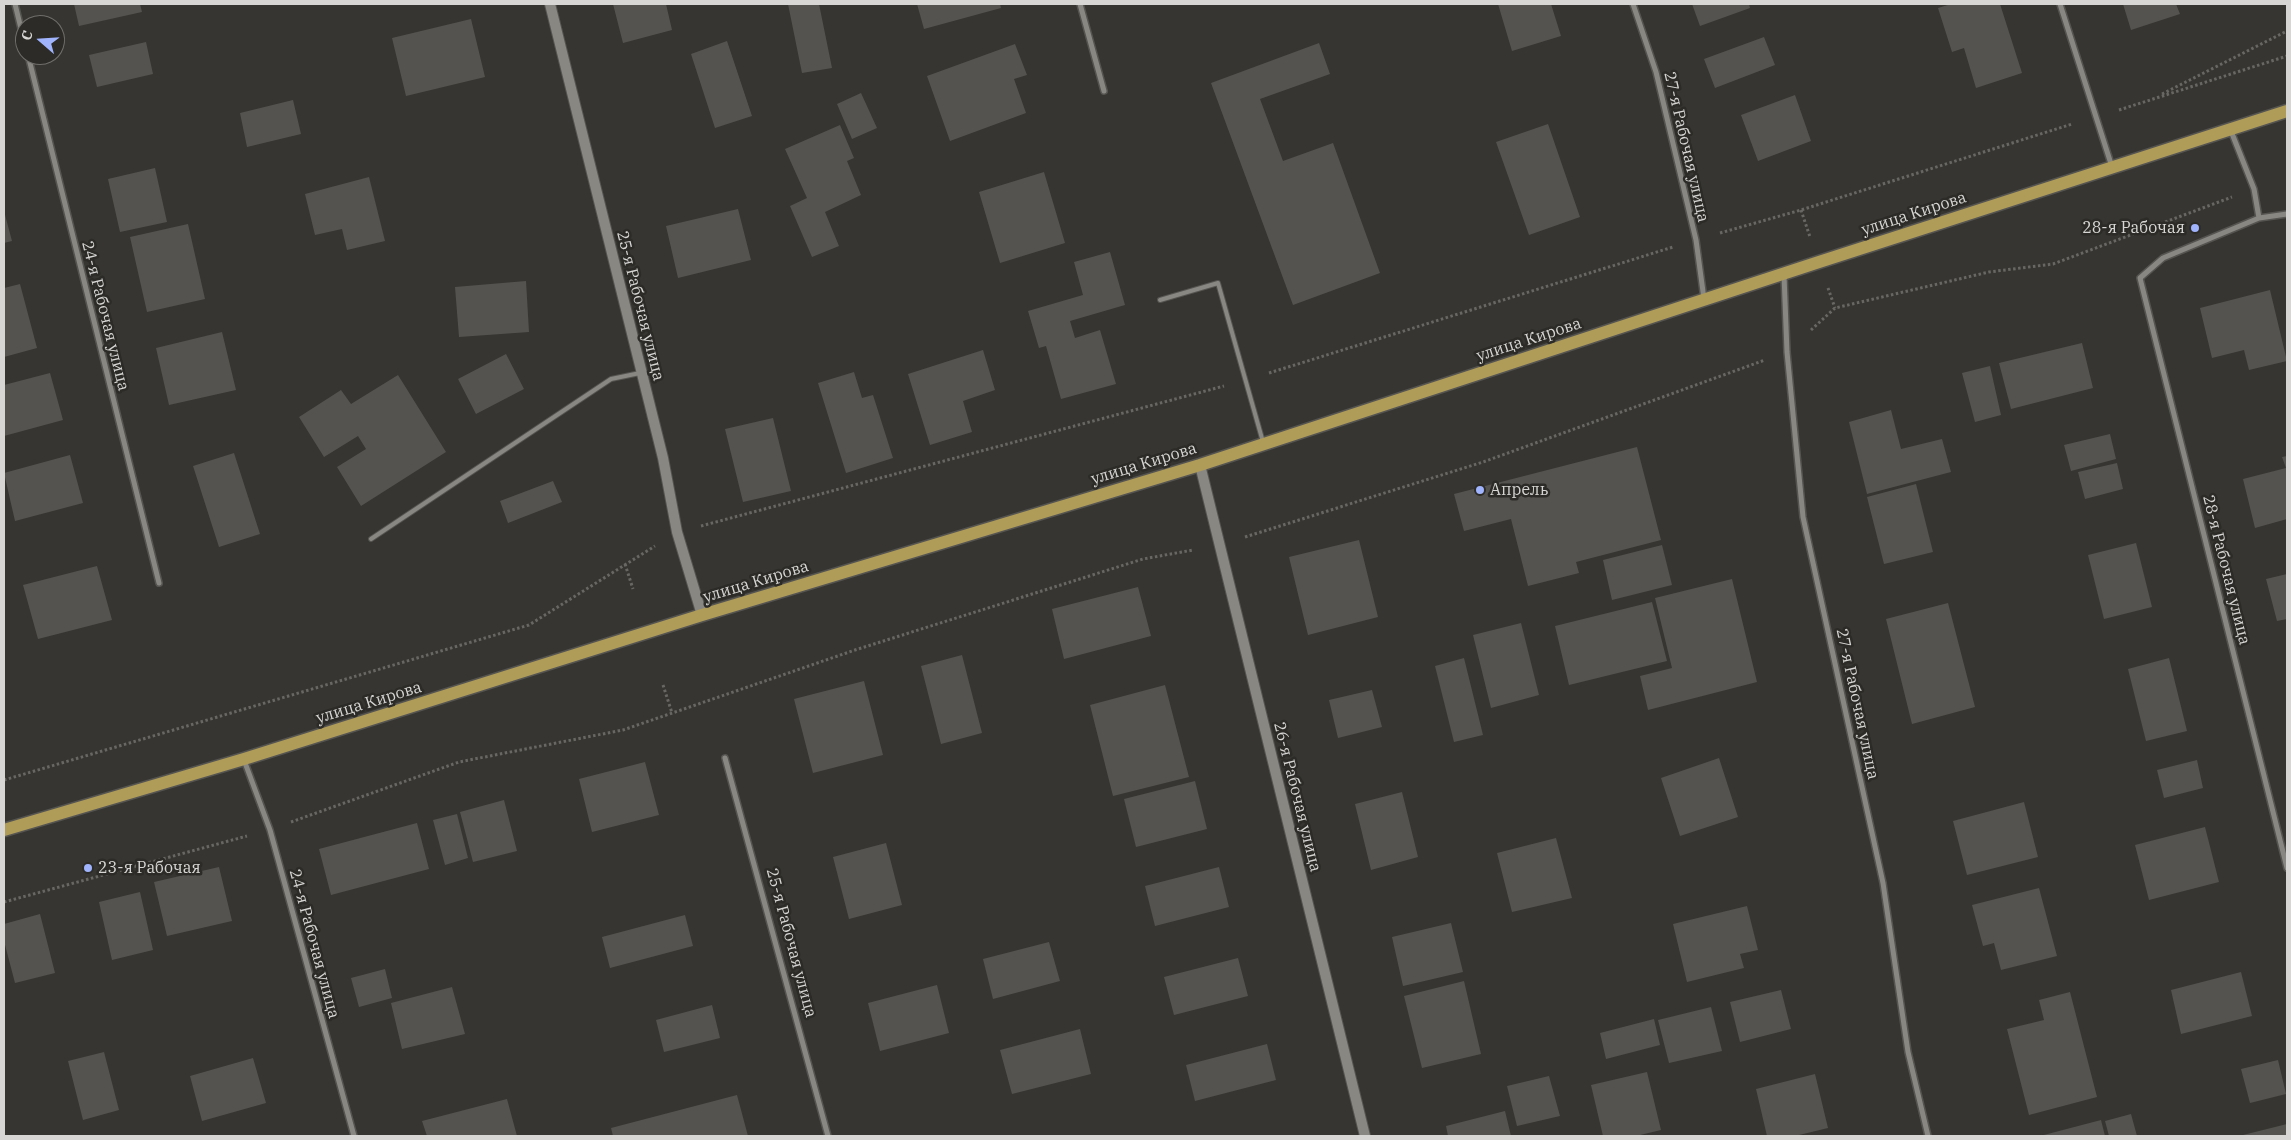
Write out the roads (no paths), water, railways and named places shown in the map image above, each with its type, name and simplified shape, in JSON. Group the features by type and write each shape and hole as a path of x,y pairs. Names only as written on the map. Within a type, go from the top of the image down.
{"main road":[{"name":"25-я Рабочая улица","path":"550,4 663,458 677,532 702,616"},
{"name":"улица Кирова","path":"4,830 244,760 702,616 1264,444 1784,273 2287,112"},
{"name":"26-я Рабочая улица","path":"1200,464 1364,1136"}],"street":[{"path":"1080,4 1104,91"},
{"name":"27-я Рабочая улица","path":"1633,4 1656,72 1696,240 1704,299"},
{"path":"2060,4 2113,167"},
{"name":"24-я Рабочая улица","path":"30,65 159,583"},
{"path":"2231,130 2254,189 2259,218 2287,214"},
{"name":"28-я Рабочая улица","path":"2259,218 2163,258 2140,278 2287,868"},
{"name":"27-я Рабочая улица","path":"1784,273 1787,352 1803,517 1882,883 1908,1052 1928,1136"},
{"name":"25-я Рабочая улица","path":"725,758 828,1136"},
{"name":"24-я Рабочая улица","path":"244,760 270,830 354,1136"}],"lane":[{"path":"1160,300 1218,283 1264,444"},
{"path":"371,539 611,380 641,373"}],"place":[{"name":"28-я Рабочая","path":"2195,228"},
{"name":"Апрель","path":"1480,490"},
{"name":"23-я Рабочая","path":"88,868"}]}
